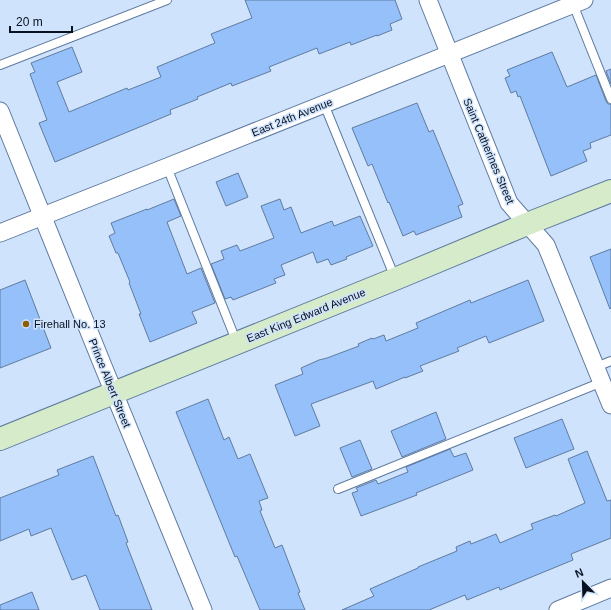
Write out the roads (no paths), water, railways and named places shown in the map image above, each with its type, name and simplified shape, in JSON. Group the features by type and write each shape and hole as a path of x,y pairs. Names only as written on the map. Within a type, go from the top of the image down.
{"main road":[{"name":"East King Edward Avenue","path":"0,439 611,191"}],"street":[{"name":"Saint Catherines Street","path":"428,0 509,203 546,245 603,370 611,405"},
{"name":"East 24th Avenue","path":"0,233 579,2"},
{"name":"Prince Albert Street","path":"0,111 203,610"},
{"path":"558,610 611,588"}],"lane":[{"path":"0,65 166,0"},
{"path":"579,2 611,99"},
{"path":"324,104 395,279"},
{"path":"167,167 237,343"},
{"path":"338,489 603,370"}],"place":[{"name":"Firehall No. 13","path":"26,324"}]}
